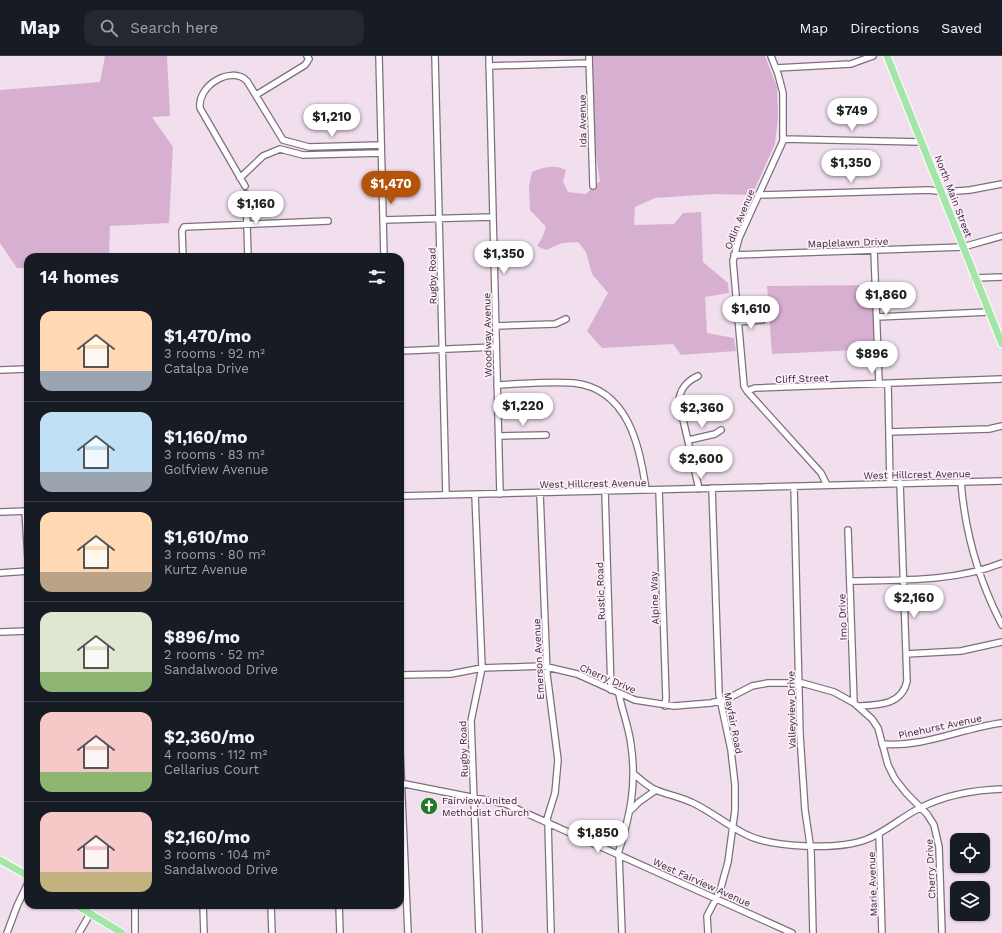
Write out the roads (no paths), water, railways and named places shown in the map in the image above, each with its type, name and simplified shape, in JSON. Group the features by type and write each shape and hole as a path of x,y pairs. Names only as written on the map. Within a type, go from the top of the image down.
{"main road":[{"name":"North Main Street","path":"887,56 1002,344"},
{"path":"0,860 24,874"},
{"path":"82,909 122,933"}],"street":[{"path":"256,95 305,65 309,59 307,56"},
{"path":"379,56 384,253"},
{"name":"Rugby Road","path":"435,56 446,495"},
{"name":"Woodway Avenue","path":"489,56 500,494"},
{"name":"Ida Avenue","path":"589,56 593,186"},
{"name":"Odlin Avenue","path":"771,56 783,93 783,139 758,195 734,255 744,386 821,473 826,485"},
{"path":"776,68 847,65 872,56"},
{"path":"489,66 589,63"},
{"path":"245,186 200,110 202,94 221,78 229,76 242,77 256,95 283,140 310,147 381,145"},
{"path":"783,139 921,142"},
{"path":"280,149 283,140"},
{"path":"240,178 263,156 280,149 293,154 312,156 381,153"},
{"path":"758,195 929,190 941,192 970,190 1002,184"},
{"path":"246,194 248,253"},
{"path":"383,220 493,217"},
{"path":"182,253 183,228 328,221"},
{"name":"Maplelawn Drive","path":"734,255 963,247 1002,236"},
{"path":"874,250 879,383"},
{"path":"975,278 1002,277"},
{"path":"877,317 989,312"},
{"path":"496,326 555,324 566,319"},
{"path":"738,322 762,320"},
{"path":"404,351 496,347"},
{"path":"0,370 24,369"},
{"path":"698,376 689,380 684,386 679,398 699,489"},
{"name":"Cliff Street","path":"747,391 755,388 1002,379"},
{"path":"497,385 574,383 593,388 610,398 623,411 631,427 638,448 646,490"},
{"path":"888,384 890,484"},
{"path":"889,432 989,429 1002,426"},
{"path":"689,440 715,434 721,430"},
{"path":"499,436 546,435"},
{"name":"West Hillcrest Avenue","path":"404,496 1002,481"},
{"path":"961,482 967,526 978,572 1002,625"},
{"path":"856,704 887,703 900,696 907,681 900,483"},
{"name":"Valleyview Drive","path":"794,486 802,769 810,845 813,933"},
{"name":"Mayfair Road","path":"708,933 708,916 724,876 733,827 734,776 731,750 720,701 712,488"},
{"name":"Alpine Way","path":"659,490 666,698 665,706"},
{"name":"Rustic Road","path":"605,491 612,679 611,690"},
{"name":"Emerson Avenue","path":"540,493 547,668 558,760 555,793 547,822 551,933"},
{"name":"Rugby Road","path":"475,495 482,668 471,714 479,933"},
{"path":"0,512 24,511"},
{"name":"Imo Drive","path":"848,530 856,704"},
{"path":"850,581 938,578 978,572 1002,564"},
{"path":"0,573 24,571"},
{"path":"0,632 24,631"},
{"path":"906,654 961,651 1002,642"},
{"name":"Cherry Drive","path":"404,675 451,674 482,668 547,668 576,674 635,700 665,706 700,705 720,701 758,684 799,683 834,692 856,704 867,713 876,724 888,765 895,779 931,820 939,841 942,933"},
{"path":"619,694 631,745 634,774 631,810 619,854 622,933"},
{"name":"Pinehurst Avenue","path":"882,744 892,745 919,742 1002,723"},
{"path":"634,774 656,790 693,803 758,840 771,843 810,845 847,845 861,841 879,834 920,807 966,793 1002,789"},
{"name":"West Fairview Avenue","path":"404,785 506,804 791,933"},
{"path":"631,810 639,802 656,790"},
{"name":"Marie Avenue","path":"879,834 882,933"},
{"path":"404,851 408,933"},
{"path":"7,933 24,891"},
{"path":"135,909 135,933"},
{"path":"203,909 204,933"},
{"path":"271,909 272,933"},
{"path":"339,909 340,933"},
{"path":"79,933 90,914"}],"place":[{"name":"Fairview United Methodist Church","path":"429,806"}]}
